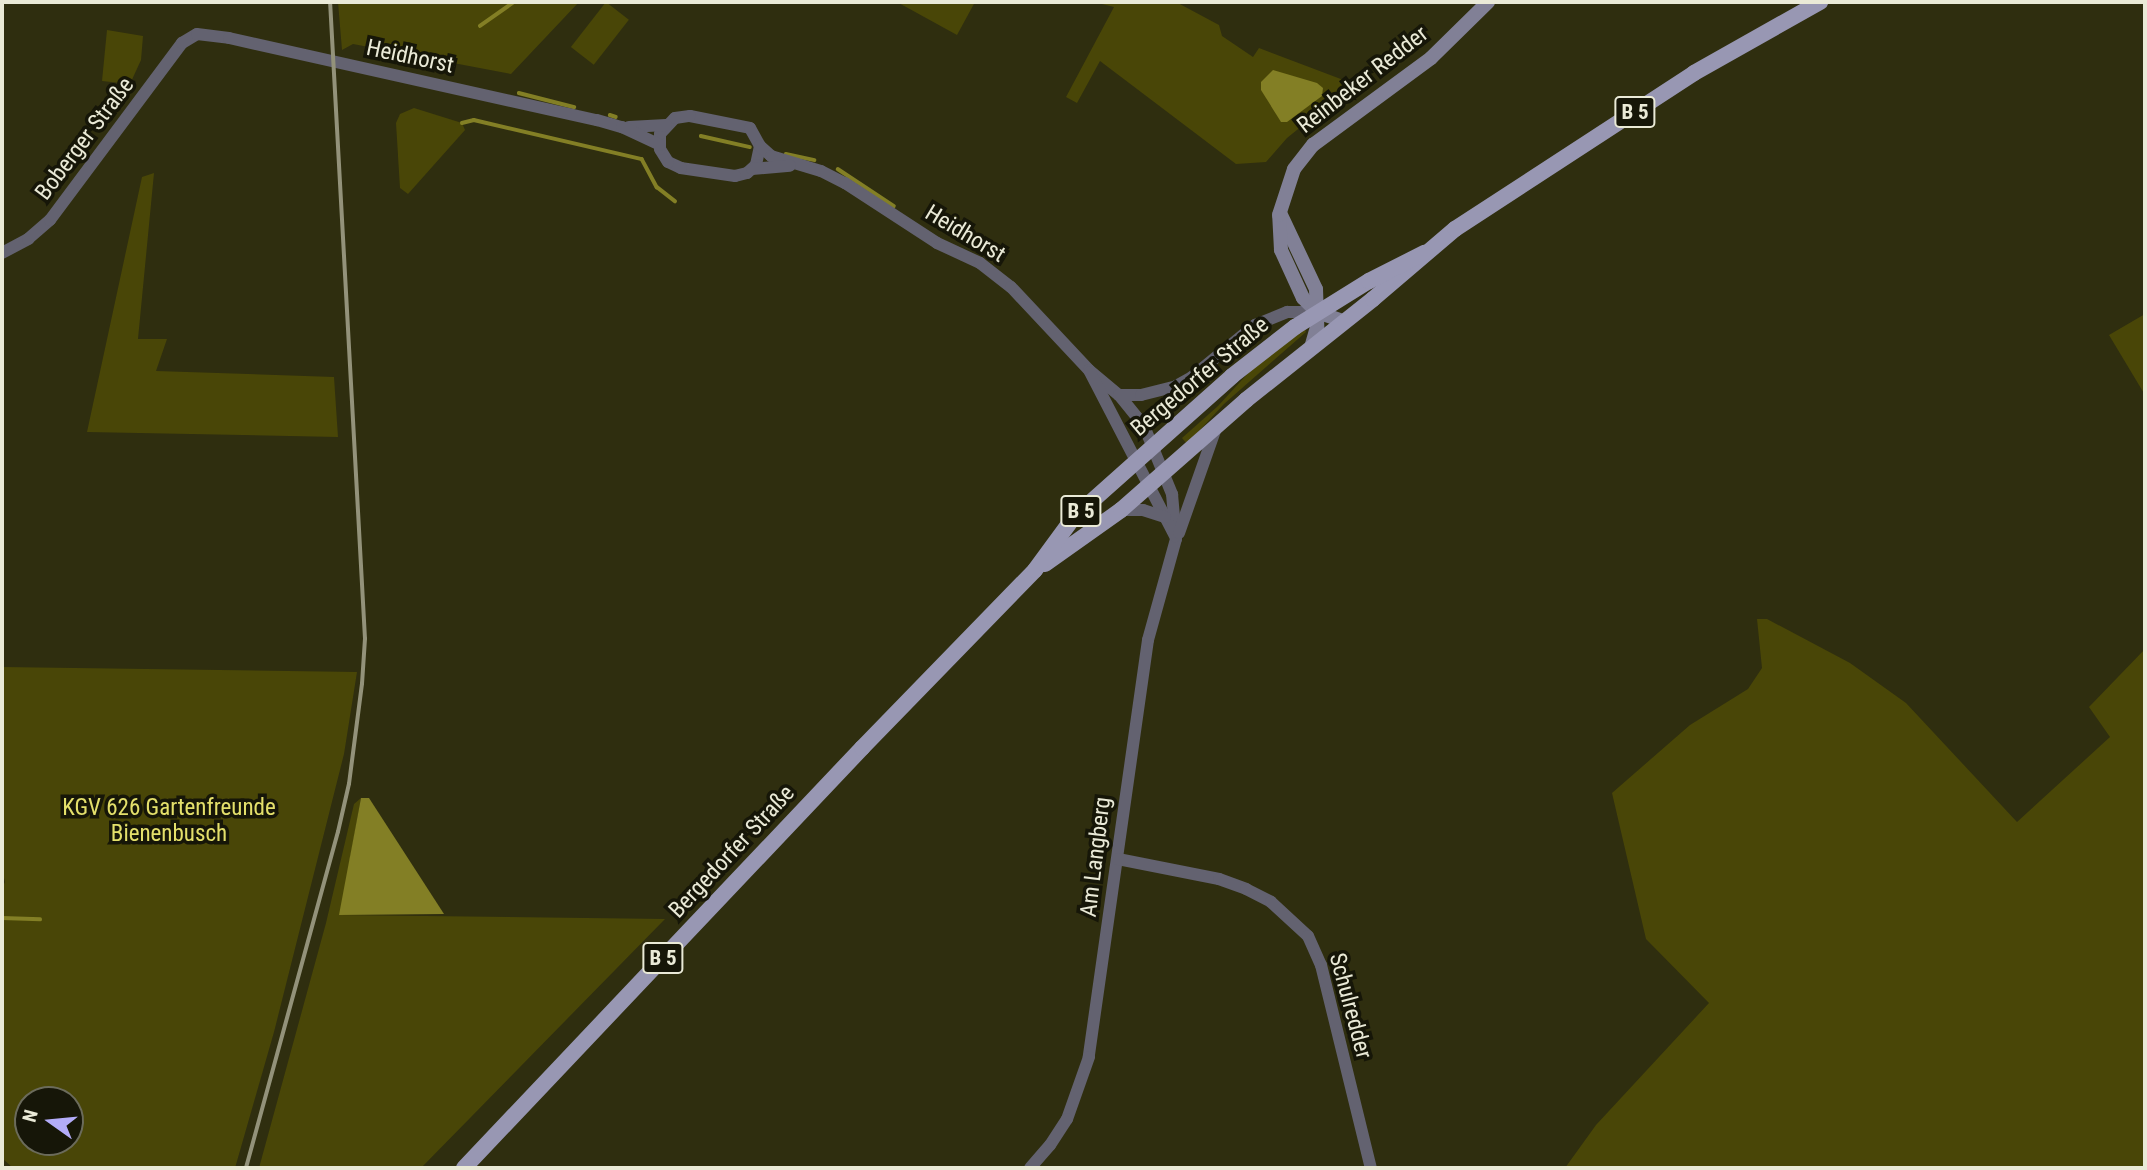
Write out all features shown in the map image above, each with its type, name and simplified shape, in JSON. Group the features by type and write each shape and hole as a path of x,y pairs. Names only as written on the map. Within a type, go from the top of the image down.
{"main road":[{"name":"Reinbeker Redder","path":"1312,345 1317,312 1316,289 1285,226 1281,205 1294,169 1305,153 1431,58 1488,2"},
{"name":"Bergedorfer Straße","path":"1035,570 1121,510 1312,345 1373,299 1424,253 1495,201 1694,73 1820,2"},
{"name":"Bergedorfer Straße","path":"464,1168 862,748 1035,570 1074,517 1232,376 1317,312 1368,281 1424,253"},
{"path":"1317,312 1343,321"}],"street":[{"name":"Heidhorst","path":"188,37 197,34 216,35 622,127 660,145 668,162 681,169 735,176 752,169 797,165"},
{"name":"Boberger Straße","path":"2,253 28,239 50,220 188,37"},
{"name":"Heidhorst","path":"622,127 666,125 675,118 690,116 744,125 755,133 760,146 771,156 821,171 845,183 937,243 981,263 1011,287 1089,370 1119,395 1144,426 1163,473"},
{"path":"660,145 660,134 666,125"},
{"path":"752,169 759,159 760,146"},
{"path":"1119,395 1141,396 1176,386 1192,377 1255,326 1287,312 1317,312"},
{"name":"Heidhorst","path":"1089,370 1137,461"},
{"path":"1176,539 1217,425"},
{"path":"1137,461 1176,539"},
{"name":"Am Langberg","path":"1030,1168 1050,1145 1067,1119 1086,1069 1148,640 1176,539 1172,494 1163,473"},
{"path":"1121,510 1143,510 1165,517"},
{"name":"Schulredder","path":"1118,859 1219,878 1270,902 1308,936 1321,965 1371,1168"}],"green space":[{"path":"338,2 579,2 511,74 353,44 342,50"},
{"path":"606,2 629,20 594,65 571,47"},
{"path":"897,2 975,2 957,35"},
{"path":"1094,2 1176,2 1219,25 1222,36 1253,57 1259,48 1354,84 1287,138 1266,162 1236,164 1100,61 1077,103 1066,97 1114,7"},
{"path":"107,30 143,36 141,60 130,84 102,81"},
{"path":"414,108 462,123 465,130 408,194 400,188 396,123 400,114"},
{"path":"154,173 138,339 167,339 156,371 334,377 338,437 87,432 142,177"},
{"path":"2145,314 2145,395 2109,335"},
{"path":"1305,329 1306,332 1224,404 1187,444 1182,438 1218,406 1251,370"},
{"path":"1757,619 1767,619 1850,663 1906,703 2017,822 2110,737 2089,707 2145,649 2145,1168 1565,1168 1596,1125 1709,1003 1646,939 1612,793 1690,725 1748,689 1762,668"},
{"name":"KGV 626 Gartenfreunde Bienenbusch","path":"2,667 357,672 344,754 274,1032 235,1168 13,1168 2,1158 2,888 5,882 2,870"},
{"path":"361,798 340,915 665,919 421,1168 259,1168 326,923 354,804"}],"shaded area":[{"path":"1273,70 1317,83 1323,88 1322,96 1287,122 1281,122 1261,90 1261,82"},
{"path":"361,798 369,798 444,914 339,915"}],"waterway":[{"path":"480,26 514,2"},
{"path":"519,93 574,107"},
{"path":"610,115 616,117"},
{"path":"462,123 474,120 642,159 657,187 675,201"},
{"path":"701,136 750,147"},
{"path":"786,154 814,160"},
{"path":"838,169 894,206"},
{"path":"2,918 40,919"}],"railway":[{"path":"246,1168 338,832 349,784 362,684 365,639 330,2"}]}
